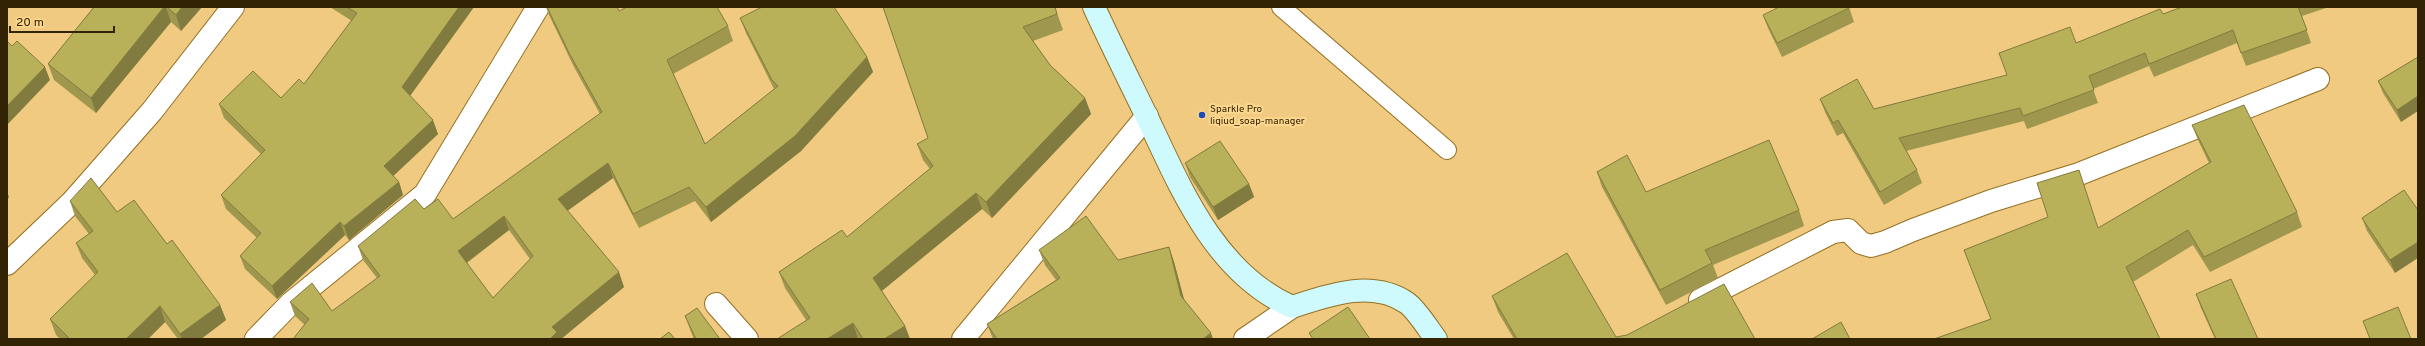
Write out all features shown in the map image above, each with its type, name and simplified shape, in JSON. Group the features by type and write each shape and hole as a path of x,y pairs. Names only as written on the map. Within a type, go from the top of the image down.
{"street":[{"path":"7,264 72,202 112,157 152,111 233,7"},
{"path":"256,339 291,303 424,194 538,7"},
{"path":"1094,7 1204,230 1242,275 1270,297 1292,307"},
{"path":"1680,311 1833,232 1848,230 1861,243 1871,246 1886,242 1913,230 1991,201 2079,174 2318,79"},
{"path":"963,339 1147,116"},
{"path":"1245,339 1292,307 1341,292 1380,291 1408,303 1436,339"},
{"path":"716,304 747,339"}],"lane":[{"path":"1281,7 1447,150"}],"building":[{"path":"94,7 164,7 91,98 48,64"},
{"path":"167,7 182,7 176,15"},
{"path":"347,7 459,7 402,87 433,120 384,166 399,182 344,226 340,222 272,286 240,256 261,233 221,195 265,150 219,104 253,71 281,98 299,79 304,84 357,13"},
{"path":"547,7 617,7 619,11 627,7 717,7 728,26 667,60 705,144 778,86 772,80 740,18 762,7 834,7 867,57 795,136 706,207 689,187 633,214 608,163 558,199 619,272 552,327 557,332 550,339 293,339 309,319 290,302 312,283 332,311 380,276 358,246 415,199 424,209 438,199 453,219 602,112 569,53","holes":["504,216 533,256 493,298 458,251"]},
{"path":"883,7 1055,7 1057,14 1023,27 1050,65 1085,98 986,202 976,193 873,278 905,326 884,339 863,339 853,323 827,339 777,339 810,318 779,272 842,230 847,237 933,166 917,144 928,138"},
{"path":"1779,7 1849,8 1777,43 1763,15"},
{"path":"2182,7 2298,7 2307,30 2241,53 2233,30 2149,64 2145,53 2089,76 2094,90 2023,116 2020,108 1899,138 1917,170 1880,192 1838,120 1833,123 1820,99 1857,79 1874,109 2007,75 1999,53 2070,27 2076,43 2160,9 2163,14"},
{"path":"7,41 12,46 17,41 45,67 7,106"},
{"path":"2418,57 2418,96 2397,110 2378,81"},
{"path":"2244,105 2297,212 2204,257 2188,230 2126,267 2160,339 1934,339 1991,319 1964,250 2048,217 2037,183 2079,170 2098,228 2211,162 2192,125"},
{"path":"1769,140 1799,210 1705,250 1712,263 1660,290 1597,172 1627,155 1646,192"},
{"path":"1220,141 1249,184 1213,207 1185,163"},
{"path":"91,178 117,212 134,200 167,244 172,240 220,305 180,334 160,306 126,339 70,339 50,319 98,272 76,243 93,231 70,201"},
{"path":"2404,190 2418,210 2418,242 2390,260 2362,218"},
{"path":"1086,216 1118,260 1169,247 1181,296 1211,333 1203,339 997,339 987,324 1060,278 1039,250"},
{"path":"1567,253 1616,337 1627,335 1724,284 1755,339 1517,339 1492,296"},
{"path":"2231,279 2258,339 2216,339 2196,294"},
{"path":"1348,307 1370,339 1313,339 1309,333"},
{"path":"2398,307 2411,339 2370,339 2363,321"},
{"path":"697,308 720,339 696,339 685,316"},
{"path":"1841,322 1850,339 1812,339"},
{"path":"669,332 675,339 660,339"}],"place":[{"name":"Sparkle Pro liqiud_soap-manager","path":"1202,115"}]}
